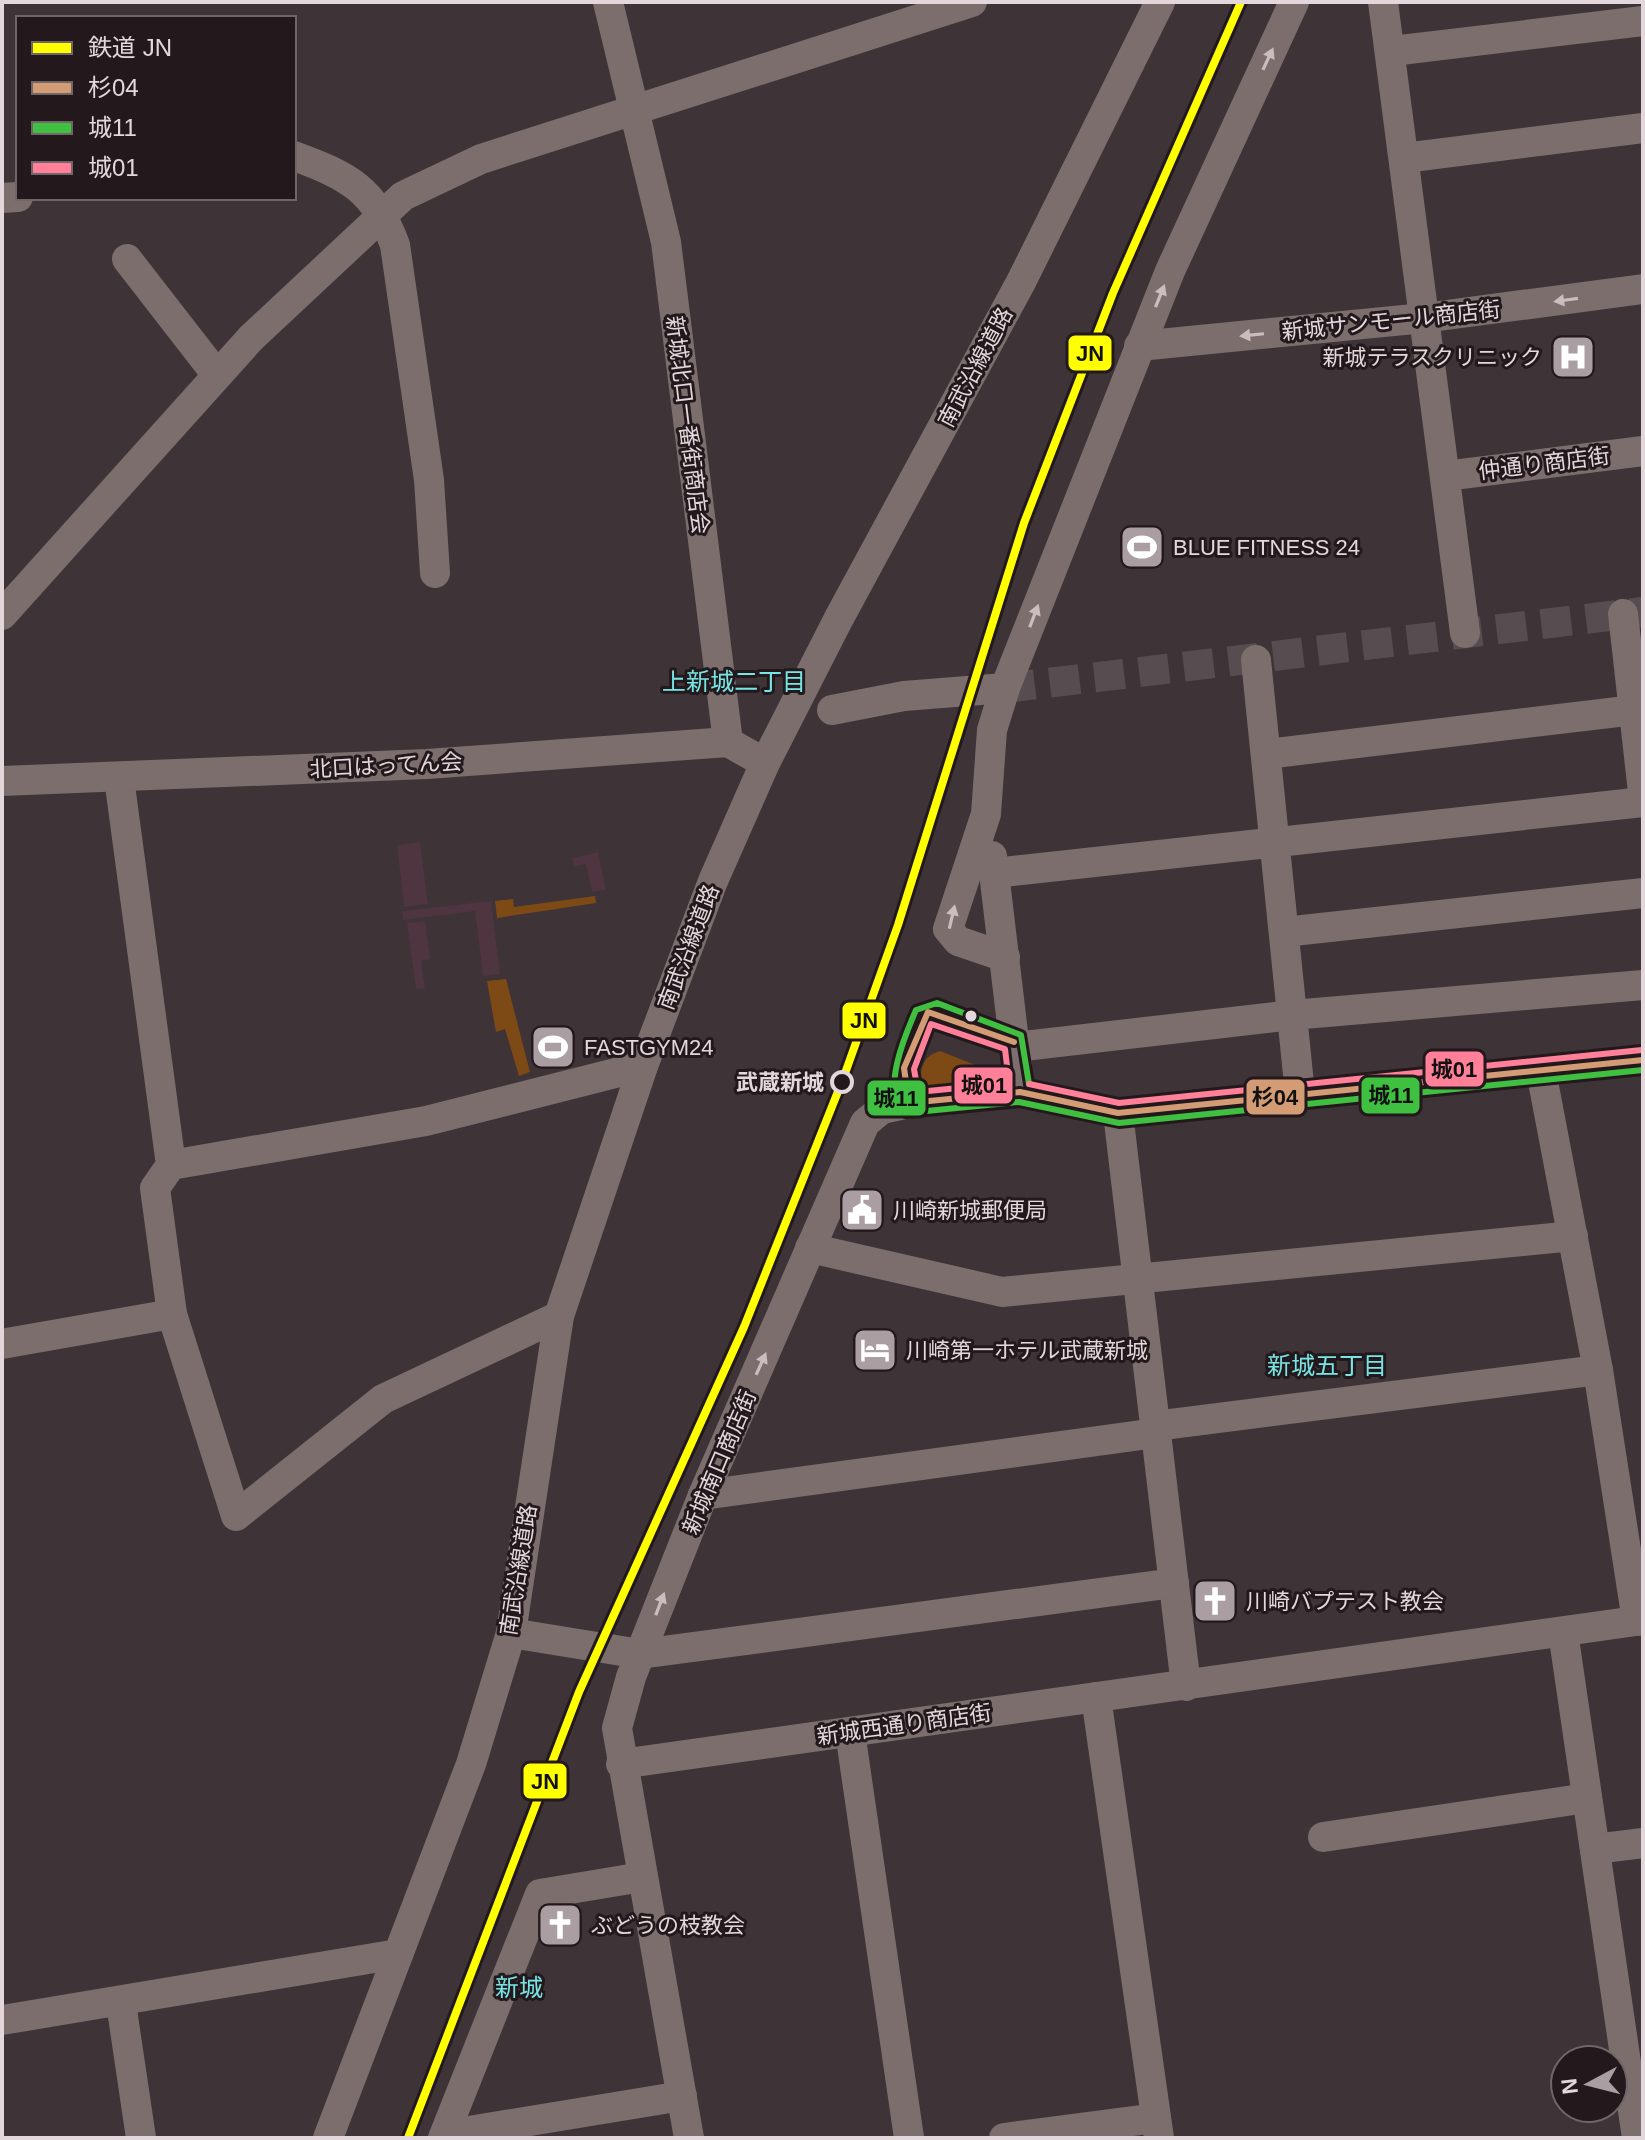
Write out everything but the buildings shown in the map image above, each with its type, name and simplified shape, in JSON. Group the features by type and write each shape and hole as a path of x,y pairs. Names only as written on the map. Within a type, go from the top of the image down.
{"street":[{"name":"新城北口一番街商店会","path":"608,2 666,242 728,742"},
{"path":"2,615 251,338 403,196 481,159 972,2"},
{"name":"南武沿線道路","path":"328,2138 471,1764 511,1633 559,1316 643,1066 713,881 765,763 1021,282 1160,2"},
{"path":"1020,1092 986,814 992,730 1005,688 1139,346 1176,257 1294,2"},
{"path":"1383,2 1392,51 1465,633"},
{"path":"1392,51 1643,21"},
{"path":"1404,158 1643,128"},
{"path":"296,157 365,190 383,212 395,245 429,480 435,573"},
{"path":"127,259 217,375"},
{"name":"新城サンモール商店街","path":"1139,346 1424,318 1643,289"},
{"name":"仲通り商店街","path":"1445,476 1643,451"},
{"path":"1623,614 1638,710 1643,792"},
{"path":"1256,660 1300,1094"},
{"path":"832,710 904,696 1005,688"},
{"path":"1266,754 1638,710"},
{"path":"728,742 765,763"},
{"name":"北口はってん会","path":"2,781 427,764 728,742"},
{"path":"119,778 171,1165 155,1188 172,1314 236,1516 383,1399 559,1316"},
{"path":"994,873 1643,802"},
{"path":"986,814 948,929 958,941 1005,957"},
{"path":"1284,932 1643,893"},
{"path":"1015,1047 1292,1015 1643,985"},
{"name":"新城南口商店街","path":"621,1764 617,1728 636,1666 703,1495 857,1133 882,1109 909,1103 1020,1092 1118,1113 1643,1060"},
{"path":"171,1165 426,1121 643,1066"},
{"path":"1541,1071 1598,1370 1640,1621"},
{"path":"1118,1113 1186,1686"},
{"path":"810,1248 1002,1292 1573,1236"},
{"path":"2,1344 172,1314"},
{"path":"703,1495 1598,1370"},
{"path":"511,1633 636,1666 1174,1583"},
{"name":"新城西通り商店街","path":"621,1764 1640,1621"},
{"path":"1563,1632 1637,2138"},
{"path":"1004,2138 1157,2128 1096,1697"},
{"path":"850,1732 909,2138"},
{"path":"621,1764 689,2138"},
{"path":"1323,1837 1587,1798"},
{"path":"1595,1849 1643,1843"},
{"path":"444,2136 540,1894 642,1877"},
{"path":"2,2020 121,2003 398,1954"},
{"path":"121,2003 141,2138"},
{"path":"444,2136 682,2096"}],"shaded area":[{"path":"420,842 428,904 404,907 397,845"},
{"path":"598,852 606,890 592,892 586,864 574,867 572,858"},
{"path":"595,896 596,903 497,918 495,901 513,899 514,907"},
{"path":"491,901 500,974 483,976 475,911 403,920 402,911"},
{"path":"425,921 430,959 421,961 425,988 416,989 407,923"},
{"path":"506,979 530,1072 519,1076 505,1029 496,1032 487,981"},
{"path":"940,1051 988,1070 981,1081 925,1086 920,1077 924,1064 928,1057"}],"tunnel":[{"path":"1005,688 1643,612"}],"rail line":[{"name":"JN","path":"408,2138 579,1692 744,1327 843,1079 898,925 1024,523 1113,293 1241,2"}],"transit line":[{"name":"城11","path":"1029,1084 1021,1035 937,1003 916,1010 901,1048 895,1078 898,1104 906,1113 1019,1102 1119,1123 1643,1070"},
{"name":"杉04","path":"909,1103 904,1068 928,1012 1014,1042"},
{"name":"城01","path":"931,1024 1005,1049 1009,1083 918,1092 914,1069 931,1024"},
{"name":"城01","path":"1029,1084 1119,1103 1642,1050"},
{"name":"杉04","path":"909,1103 1020,1092 1118,1113 1643,1060"}],"place":[{"name":"新城テラスクリニック","path":"1573,357"},
{"name":"BLUE FITNESS 24","path":"1142,547"},
{"name":"FASTGYM24","path":"553,1047"},
{"name":"武蔵新城","path":"842,1082"},
{"name":"川崎新城郵便局","path":"862,1210"},
{"name":"川崎第一ホテル武蔵新城","path":"875,1350"},
{"name":"川崎バプテスト教会","path":"1215,1601"},
{"name":"ぶどうの枝教会","path":"560,1925"}],"district":[{"name":"上新城二丁目","path":"734,682"},
{"name":"新城五丁目","path":"1327,1366"},
{"name":"新城","path":"519,1988"}]}
